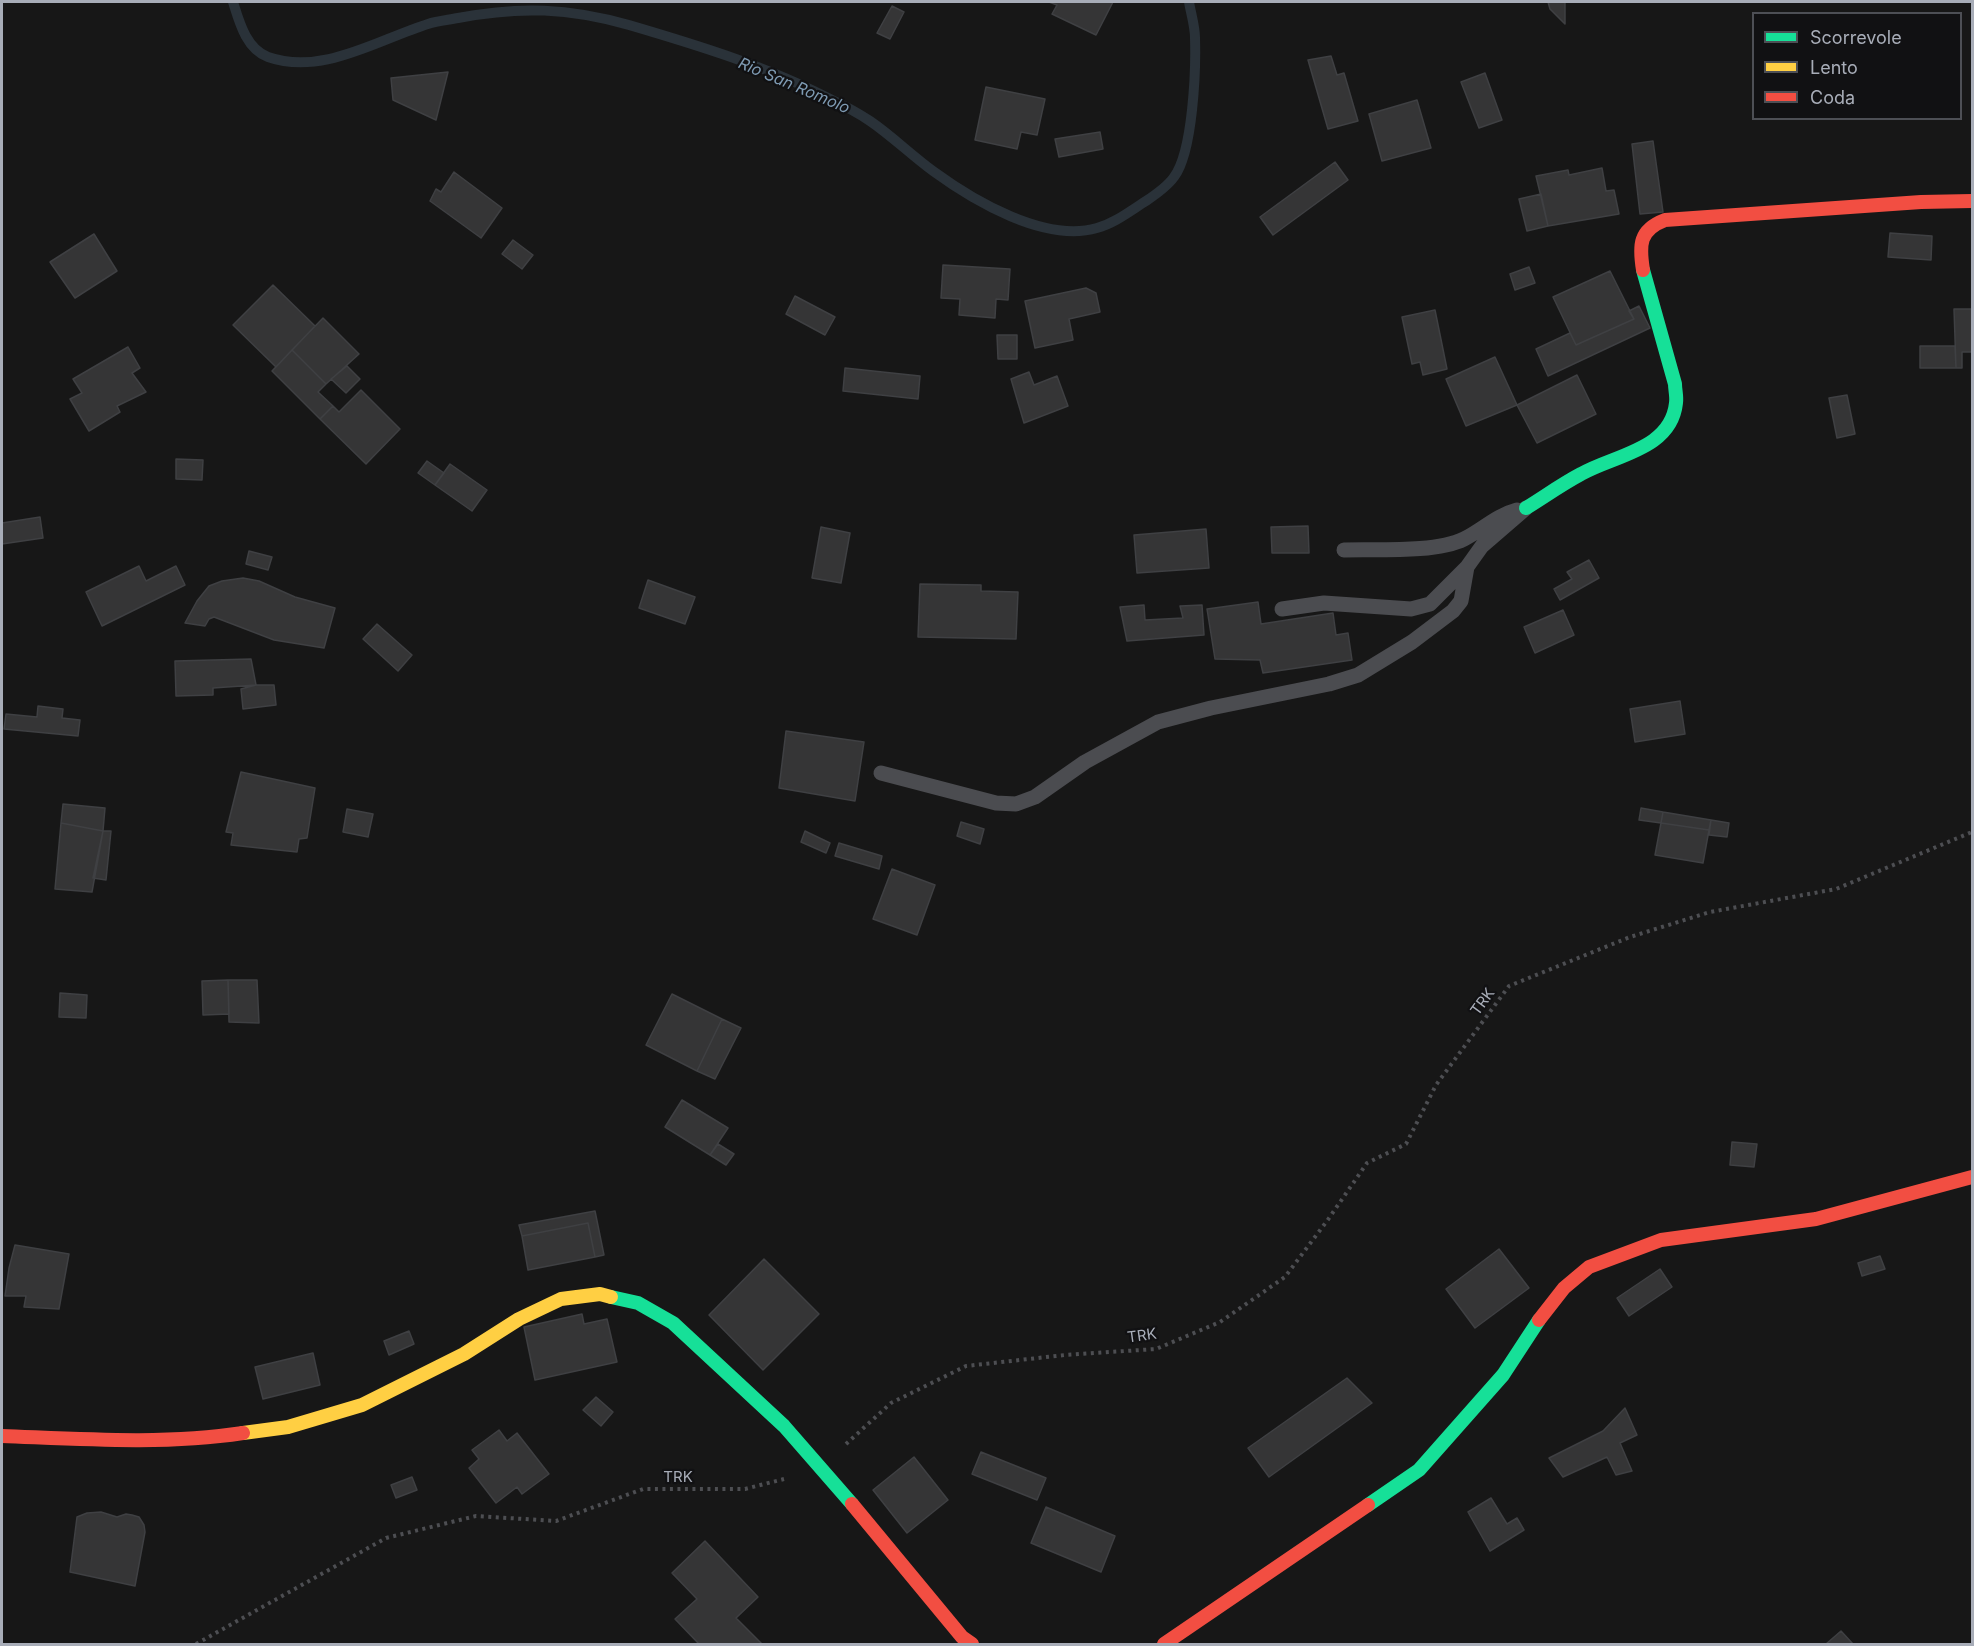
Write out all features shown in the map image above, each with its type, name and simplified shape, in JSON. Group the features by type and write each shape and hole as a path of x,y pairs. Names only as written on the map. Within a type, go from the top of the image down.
{"street":[{"path":"1526,508 1582,473 1644,447 1659,436 1670,421 1676,403 1675,384 1644,280 1641,250 1644,234 1650,227 1665,220 1921,202 1972,201"},
{"path":"1164,1644 1419,1470 1503,1375 1541,1317 1564,1288 1589,1267 1662,1240 1816,1219 1972,1177"},
{"path":"2,1436 84,1439 210,1438 288,1427 362,1405 464,1354 519,1319 561,1299 600,1294 638,1303 673,1323 784,1426 962,1637 972,1644"}],"lane":[{"path":"1344,550 1448,544 1464,539 1502,515 1526,508"},
{"path":"1282,609 1324,603 1411,609 1430,604 1467,567 1482,546 1526,508"},
{"path":"881,773 996,803 1016,804 1035,797 1085,762 1158,722 1211,708 1329,684 1358,675 1412,642 1453,610 1461,601 1467,567"}],"path":[{"name":"TRK","path":"196,1644 386,1538 476,1516 556,1521 644,1489 745,1489 812,1473 891,1403 966,1366 1065,1355 1156,1349 1220,1322 1285,1277 1367,1163 1406,1144 1436,1085 1509,986 1630,937 1710,912 1836,889 1972,832"}],"building":[{"path":"1049,2 1113,2 1096,35 1052,14 1057,5"},
{"path":"1548,2 1565,2 1565,24 1550,9"},
{"path":"892,6 904,12 890,39 877,33"},
{"path":"1331,56 1337,75 1344,73 1358,121 1328,129 1308,60"},
{"path":"448,72 436,120 393,100 391,78"},
{"path":"1485,73 1502,120 1479,128 1461,82"},
{"path":"986,87 1045,99 1037,135 1021,132 1017,149 975,140"},
{"path":"1417,100 1431,148 1382,161 1369,114"},
{"path":"1100,132 1103,149 1059,157 1055,139"},
{"path":"1653,141 1663,212 1640,214 1632,144"},
{"path":"1335,162 1348,180 1273,235 1260,217"},
{"path":"1602,168 1606,191 1614,190 1619,214 1548,226 1536,176 1568,170 1569,175"},
{"path":"454,172 502,208 481,238 430,201 436,189 441,192"},
{"path":"1541,194 1548,226 1527,231 1519,199"},
{"path":"1890,233 1932,236 1931,260 1888,257"},
{"path":"94,234 117,271 75,298 50,262"},
{"path":"513,240 533,255 522,269 502,254"},
{"path":"943,265 1010,269 1008,300 996,299 995,318 959,315 960,299 941,298"},
{"path":"1529,267 1535,283 1515,290 1510,274"},
{"path":"1610,271 1634,319 1576,345 1553,297"},
{"path":"273,285 315,326 276,367 233,325"},
{"path":"1086,288 1096,293 1100,312 1069,319 1073,340 1035,348 1025,301"},
{"path":"795,296 835,317 825,335 786,314"},
{"path":"1639,306 1650,328 1548,376 1536,349 1570,333 1576,345 1634,319 1629,311"},
{"path":"1954,309 1972,309 1972,352 1962,352 1962,368 1956,368"},
{"path":"1435,310 1447,369 1423,375 1420,362 1412,364 1402,317"},
{"path":"323,318 359,354 326,384 292,350"},
{"path":"997,335 1017,335 1017,359 998,359"},
{"path":"1920,346 1955,346 1956,368 1920,368"},
{"path":"128,347 140,368 132,373 146,392 117,406 120,412 89,431 70,399 82,393 73,379"},
{"path":"292,350 326,384 318,392 333,406 320,419 272,371"},
{"path":"1495,357 1517,405 1466,426 1446,379"},
{"path":"347,366 360,379 346,393 331,379"},
{"path":"845,368 920,376 918,399 843,391"},
{"path":"1029,372 1034,385 1057,376 1068,406 1024,423 1011,379"},
{"path":"1577,375 1596,414 1537,443 1517,405"},
{"path":"361,390 400,429 366,464 320,419 333,406 339,412"},
{"path":"1847,395 1855,434 1837,438 1829,398"},
{"path":"176,459 203,460 202,480 176,479"},
{"path":"427,461 444,473 435,485 418,473"},
{"path":"450,464 487,490 472,511 435,485"},
{"path":"40,517 43,538 2,544 2,523"},
{"path":"1308,526 1309,553 1272,553 1271,527"},
{"path":"821,527 850,533 841,583 812,578"},
{"path":"1206,529 1209,568 1137,573 1134,535"},
{"path":"249,551 272,557 268,570 246,564"},
{"path":"1589,560 1599,578 1560,600 1554,589 1572,579 1567,572"},
{"path":"139,566 146,581 176,566 185,585 102,626 86,592"},
{"path":"243,578 259,581 295,597 335,608 324,648 274,640 214,617 209,619 205,626 185,623 197,601 209,586 222,581"},
{"path":"648,580 695,597 685,624 639,608"},
{"path":"920,584 981,585 981,591 1018,592 1016,639 918,637"},
{"path":"1258,602 1261,624 1333,613 1336,635 1348,633 1352,660 1263,673 1260,660 1215,659 1207,609"},
{"path":"1144,605 1145,620 1183,618 1180,606 1202,605 1204,635 1127,641 1120,607"},
{"path":"1563,610 1574,635 1535,653 1524,627"},
{"path":"377,624 412,655 398,671 363,639"},
{"path":"251,659 256,685 213,688 213,695 176,696 175,661"},
{"path":"256,685 274,685 276,705 243,709 241,689"},
{"path":"1680,701 1685,734 1635,742 1630,709"},
{"path":"38,706 63,709 62,718 80,720 78,736 4,729 6,714 37,717"},
{"path":"786,731 864,742 855,801 779,788"},
{"path":"241,772 315,788 307,838 299,839 297,852 231,845 233,833 226,832"},
{"path":"63,804 105,808 103,831 61,823"},
{"path":"1641,808 1663,812 1661,823 1639,820"},
{"path":"347,809 373,814 368,837 343,832"},
{"path":"1663,812 1711,820 1709,830 1661,823"},
{"path":"1711,820 1729,823 1727,837 1709,835"},
{"path":"961,822 984,829 980,844 957,836"},
{"path":"61,823 103,831 92,892 55,889"},
{"path":"1661,823 1709,830 1703,863 1655,855"},
{"path":"103,831 111,831 106,880 93,878"},
{"path":"805,831 830,843 826,853 801,842"},
{"path":"839,843 882,856 879,869 835,856"},
{"path":"892,869 935,885 917,935 873,919"},
{"path":"228,980 229,1014 203,1015 202,981"},
{"path":"228,980 257,980 259,1023 229,1022"},
{"path":"60,993 87,995 86,1018 59,1017"},
{"path":"672,994 722,1019 697,1071 646,1045"},
{"path":"722,1019 741,1028 715,1079 697,1071"},
{"path":"682,1100 728,1128 710,1155 665,1127"},
{"path":"1732,1142 1757,1144 1754,1167 1730,1165"},
{"path":"718,1144 734,1154 726,1165 710,1155"},
{"path":"595,1211 604,1255 595,1257 588,1223 522,1236 519,1225"},
{"path":"588,1223 595,1257 528,1270 522,1236"},
{"path":"15,1245 69,1254 59,1309 24,1307 26,1296 5,1296"},
{"path":"1499,1249 1529,1288 1475,1328 1446,1289"},
{"path":"1880,1256 1885,1269 1862,1276 1858,1263"},
{"path":"764,1259 819,1314 763,1370 709,1315"},
{"path":"1660,1269 1672,1287 1629,1316 1617,1298"},
{"path":"582,1314 584,1324 607,1319 617,1362 535,1380 524,1327"},
{"path":"409,1331 414,1344 389,1355 384,1341"},
{"path":"313,1353 320,1385 263,1399 255,1367"},
{"path":"1347,1378 1372,1403 1269,1477 1248,1448"},
{"path":"596,1397 613,1412 601,1426 583,1410"},
{"path":"1625,1408 1637,1435 1620,1443 1632,1471 1616,1475 1607,1457 1563,1477 1549,1458 1603,1431"},
{"path":"499,1430 507,1441 517,1433 549,1474 522,1494 517,1487 496,1503 469,1468 479,1459 472,1450"},
{"path":"981,1452 1046,1478 1037,1500 972,1474"},
{"path":"914,1457 948,1500 907,1533 873,1490"},
{"path":"412,1477 417,1490 396,1498 391,1485"},
{"path":"1491,1498 1507,1524 1517,1518 1524,1530 1490,1551 1468,1512"},
{"path":"1046,1507 1115,1536 1101,1572 1031,1543"},
{"path":"101,1512 117,1517 126,1514 139,1517 144,1525 145,1532 135,1586 70,1572 77,1517 87,1513"},
{"path":"705,1541 758,1597 736,1618 762,1644 699,1644 675,1619 697,1599 672,1573"},
{"path":"1841,1631 1853,1644 1826,1644"}],"waterway":[{"name":"Rio San Romolo","path":"233,2 245,34 254,48 268,57 288,62 329,59 349,54 431,23 481,14 524,10 565,12 607,19 732,58 808,88 870,121 933,171 989,206 1033,224 1055,230 1077,231 1104,226 1128,213 1164,187 1174,177 1180,165 1189,130 1194,89 1195,34 1189,2"}],"traffic: fast":[{"path":"1526,508 1594,467 1639,449 1664,431 1672,419 1676,401 1675,384 1643,270"},
{"path":"611,1297 638,1303 673,1323 784,1426 852,1504"},
{"path":"1368,1505 1419,1470 1503,1375 1539,1320"}],"traffic: slow":[{"path":"243,1433 288,1427 362,1405 464,1354 519,1319 561,1299 600,1294 611,1297"}],"traffic: jam":[{"path":"1643,270 1641,253 1643,239 1650,229 1665,220 1921,202 1972,201"},
{"path":"1539,1320 1564,1288 1589,1267 1661,1240 1816,1219 1972,1177"},
{"path":"2,1436 153,1440 243,1433"},
{"path":"852,1504 962,1637 972,1644"},
{"path":"1164,1644 1368,1505"}]}
